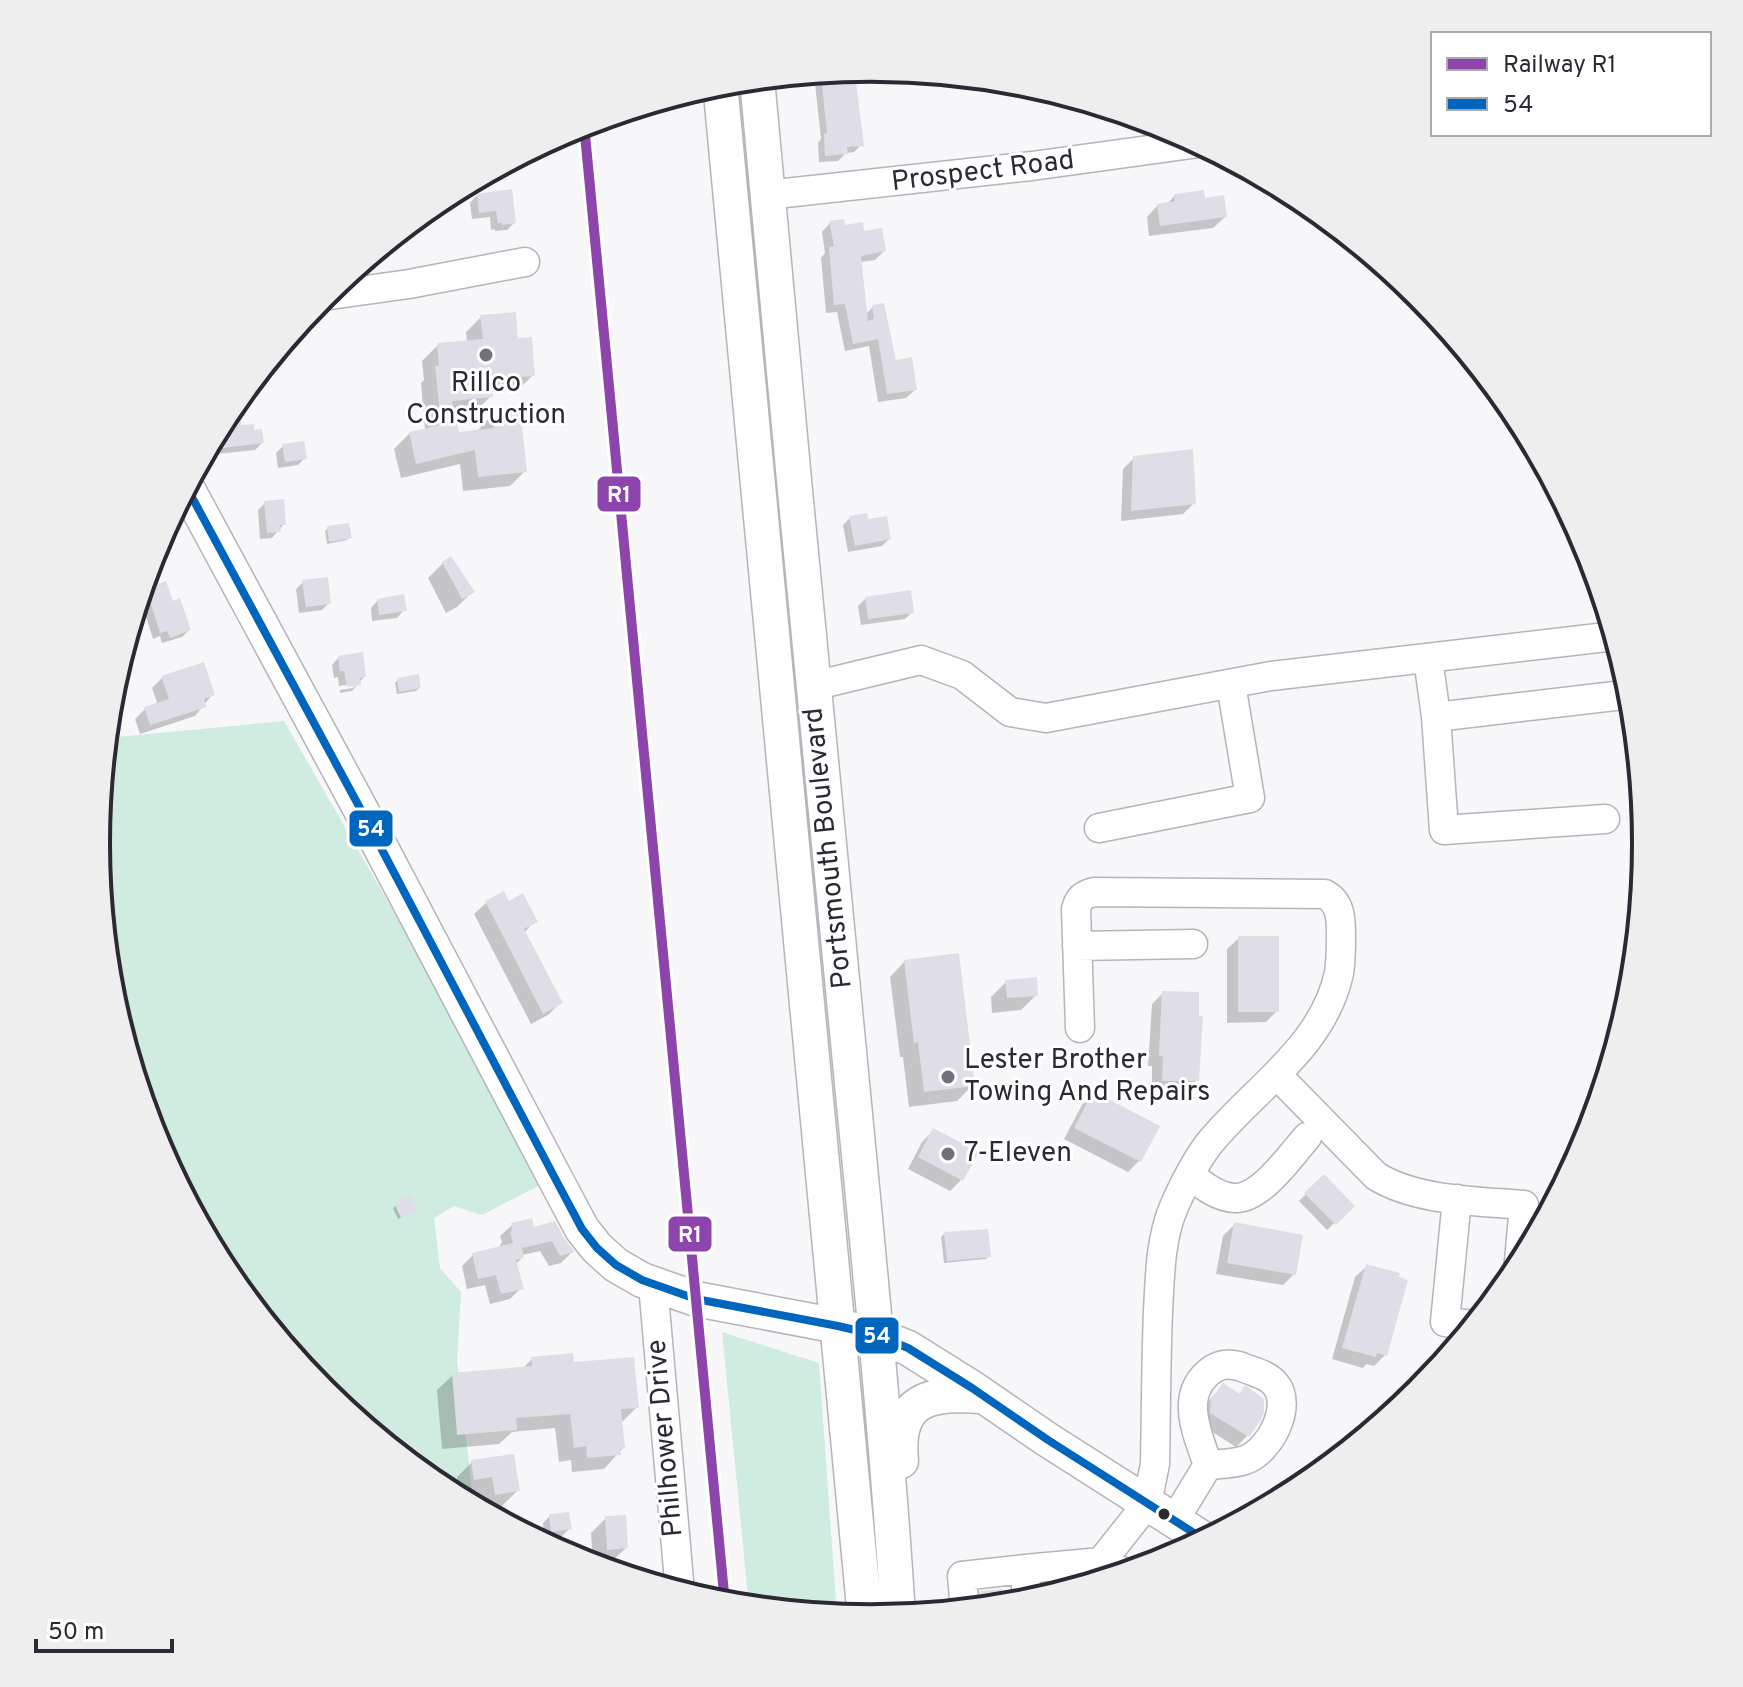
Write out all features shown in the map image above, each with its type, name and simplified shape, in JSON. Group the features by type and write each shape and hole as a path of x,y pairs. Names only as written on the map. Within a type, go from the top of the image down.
{"main road":[{"name":"Portsmouth Boulevard","path":"758,91 890,1486 897,1601"},
{"name":"Portsmouth Boulevard","path":"721,97 864,1605"},
{"path":"193,499 582,1229 597,1248 616,1265 653,1285 711,1302 876,1335 908,1348 1193,1533"},
{"path":"897,1601 905,1504 900,1440 902,1427 920,1403 933,1396 981,1396"}],"street":[{"name":"Prospect Road","path":"730,188 766,189 1017,168 1176,146"},
{"path":"346,293 525,262"},
{"path":"772,635 808,629"},
{"path":"813,686 921,660 962,675 1010,712 1046,718 1271,676 1604,637"},
{"path":"1428,658 1436,717 1444,830 1605,819"},
{"path":"1099,828 1250,798 1231,684"},
{"path":"1436,717 1618,696"},
{"path":"1080,1028 1076,909 1078,900 1084,895 1094,892 1325,894 1333,898 1338,906 1341,929 1339,974 1317,1025 1300,1051 1208,1146 1172,1212 1163,1246 1157,1336 1155,1464 1160,1512"},
{"path":"1077,946 1193,944"},
{"path":"1277,1075 1376,1176 1391,1185 1457,1199 1524,1205 1521,1241"},
{"path":"1190,1175 1207,1189 1233,1199 1250,1196 1263,1186 1307,1137"},
{"path":"1457,1199 1445,1322 1462,1324"},
{"name":"Philhower Drive","path":"653,1285 679,1580"},
{"path":"1114,1566 1160,1512 1208,1465"},
{"path":"964,1599 962,1576 1025,1569 1109,1567"},
{"path":"1025,1569 1026,1589"}],"green space":[{"path":"284,721 453,1015 544,1183 482,1215 454,1206 434,1218 440,1268 461,1292 457,1361 472,1492 408,1448 369,1416 299,1346 238,1267 189,1180 150,1088 136,1041 117,943 110,844 118,737"},
{"path":"722,1332 819,1363 836,1604 748,1594"}],"building":[{"path":"856,83 864,146 847,147 848,154 825,156 824,134 827,133 822,85"},
{"path":"512,189 516,223 498,223 496,211 479,213 477,194"},
{"path":"1204,190 1205,198 1224,195 1227,217 1160,226 1157,204 1175,201 1174,194"},
{"path":"844,219 845,225 863,222 864,231 882,228 886,251 861,256 868,321 874,319 872,305 884,303 896,360 912,357 917,390 887,394 878,339 853,344 845,304 834,305 829,247 834,246 829,221"},
{"path":"516,312 518,338 532,337 535,376 491,379 493,397 452,401 459,432 494,428 492,412 520,409 527,472 478,477 475,450 416,464 409,432 441,425 435,366 439,366 437,343 483,339 480,315"},
{"path":"239,419 241,425 254,424 254,430 262,429 264,443 223,448"},
{"path":"304,441 307,459 285,462 282,444"},
{"path":"1193,449 1196,504 1131,511 1133,456"},
{"path":"284,499 286,525 280,525 281,532 267,533 264,501"},
{"path":"867,513 868,519 887,516 891,539 855,546 849,516"},
{"path":"349,523 352,538 329,542 327,526"},
{"path":"451,556 475,592 462,599 442,562"},
{"path":"328,577 331,604 306,607 302,580"},
{"path":"166,581 173,601 180,598 191,630 170,638 167,631 160,633 150,600 155,585"},
{"path":"911,590 914,613 868,619 865,597"},
{"path":"404,594 407,611 379,615 377,599"},
{"path":"363,652 366,677 360,678 361,685 347,687 338,656"},
{"path":"204,662 215,695 204,699 207,707 150,725 144,707 169,699 161,676"},
{"path":"419,674 421,688 399,692 397,678"},
{"path":"504,891 509,901 523,893 538,922 524,929 563,1003 543,1014 485,901"},
{"path":"1238,936 1279,936 1279,1012 1238,1012"},
{"path":"959,953 975,1086 924,1092 918,1042 914,1043 904,960"},
{"path":"1037,977 1038,996 1007,998 1005,980"},
{"path":"1162,991 1199,992 1199,1016 1203,1016 1199,1081 1162,1081 1163,1056 1159,1056"},
{"path":"1093,1091 1160,1126 1141,1162 1074,1128"},
{"name":"7-Eleven","path":"933,1128 979,1152 963,1181 918,1157"},
{"path":"1324,1174 1355,1206 1336,1225 1304,1193"},
{"path":"411,1195 417,1210 401,1218 394,1203"},
{"path":"532,1218 534,1227 555,1221 575,1252 560,1256 552,1241 522,1248 524,1258 516,1260 524,1289 501,1294 496,1275 478,1279 472,1253 513,1243 511,1223"},
{"path":"1234,1222 1303,1235 1296,1275 1227,1263"},
{"name":"7-Eleven","path":"988,1229 991,1257 947,1261 944,1232"},
{"path":"1366,1264 1400,1273 1399,1277 1408,1280 1387,1356 1377,1353 1376,1357 1342,1348"},
{"path":"573,1353 574,1362 634,1357 639,1408 621,1409 625,1448 620,1449 621,1455 587,1458 586,1446 574,1448 570,1414 516,1418 517,1430 457,1435 452,1373 532,1366 531,1357"},
{"path":"1223,1383 1240,1394 1244,1386 1248,1387 1264,1399 1261,1420 1249,1437 1210,1413 1211,1399"},
{"path":"514,1454 520,1491 495,1495 492,1477 474,1480 471,1460"},
{"path":"569,1512 572,1529 551,1532 549,1514"},
{"path":"626,1515 628,1548 607,1550 605,1516"},
{"path":"1002,1589 1002,1593 981,1596 980,1591"}],"rail line":[{"name":"R1","path":"585,138 724,1590"}],"transit line":[{"name":"54","path":"193,499 582,1229 597,1248 616,1265 642,1280 696,1299 838,1326 876,1335 908,1348 1194,1533"}],"place":[{"name":"Rillco Construction","path":"486,355"},
{"name":"Lester Brother Towing And Repairs","path":"948,1077"},
{"name":"7-Eleven","path":"948,1154"}]}
